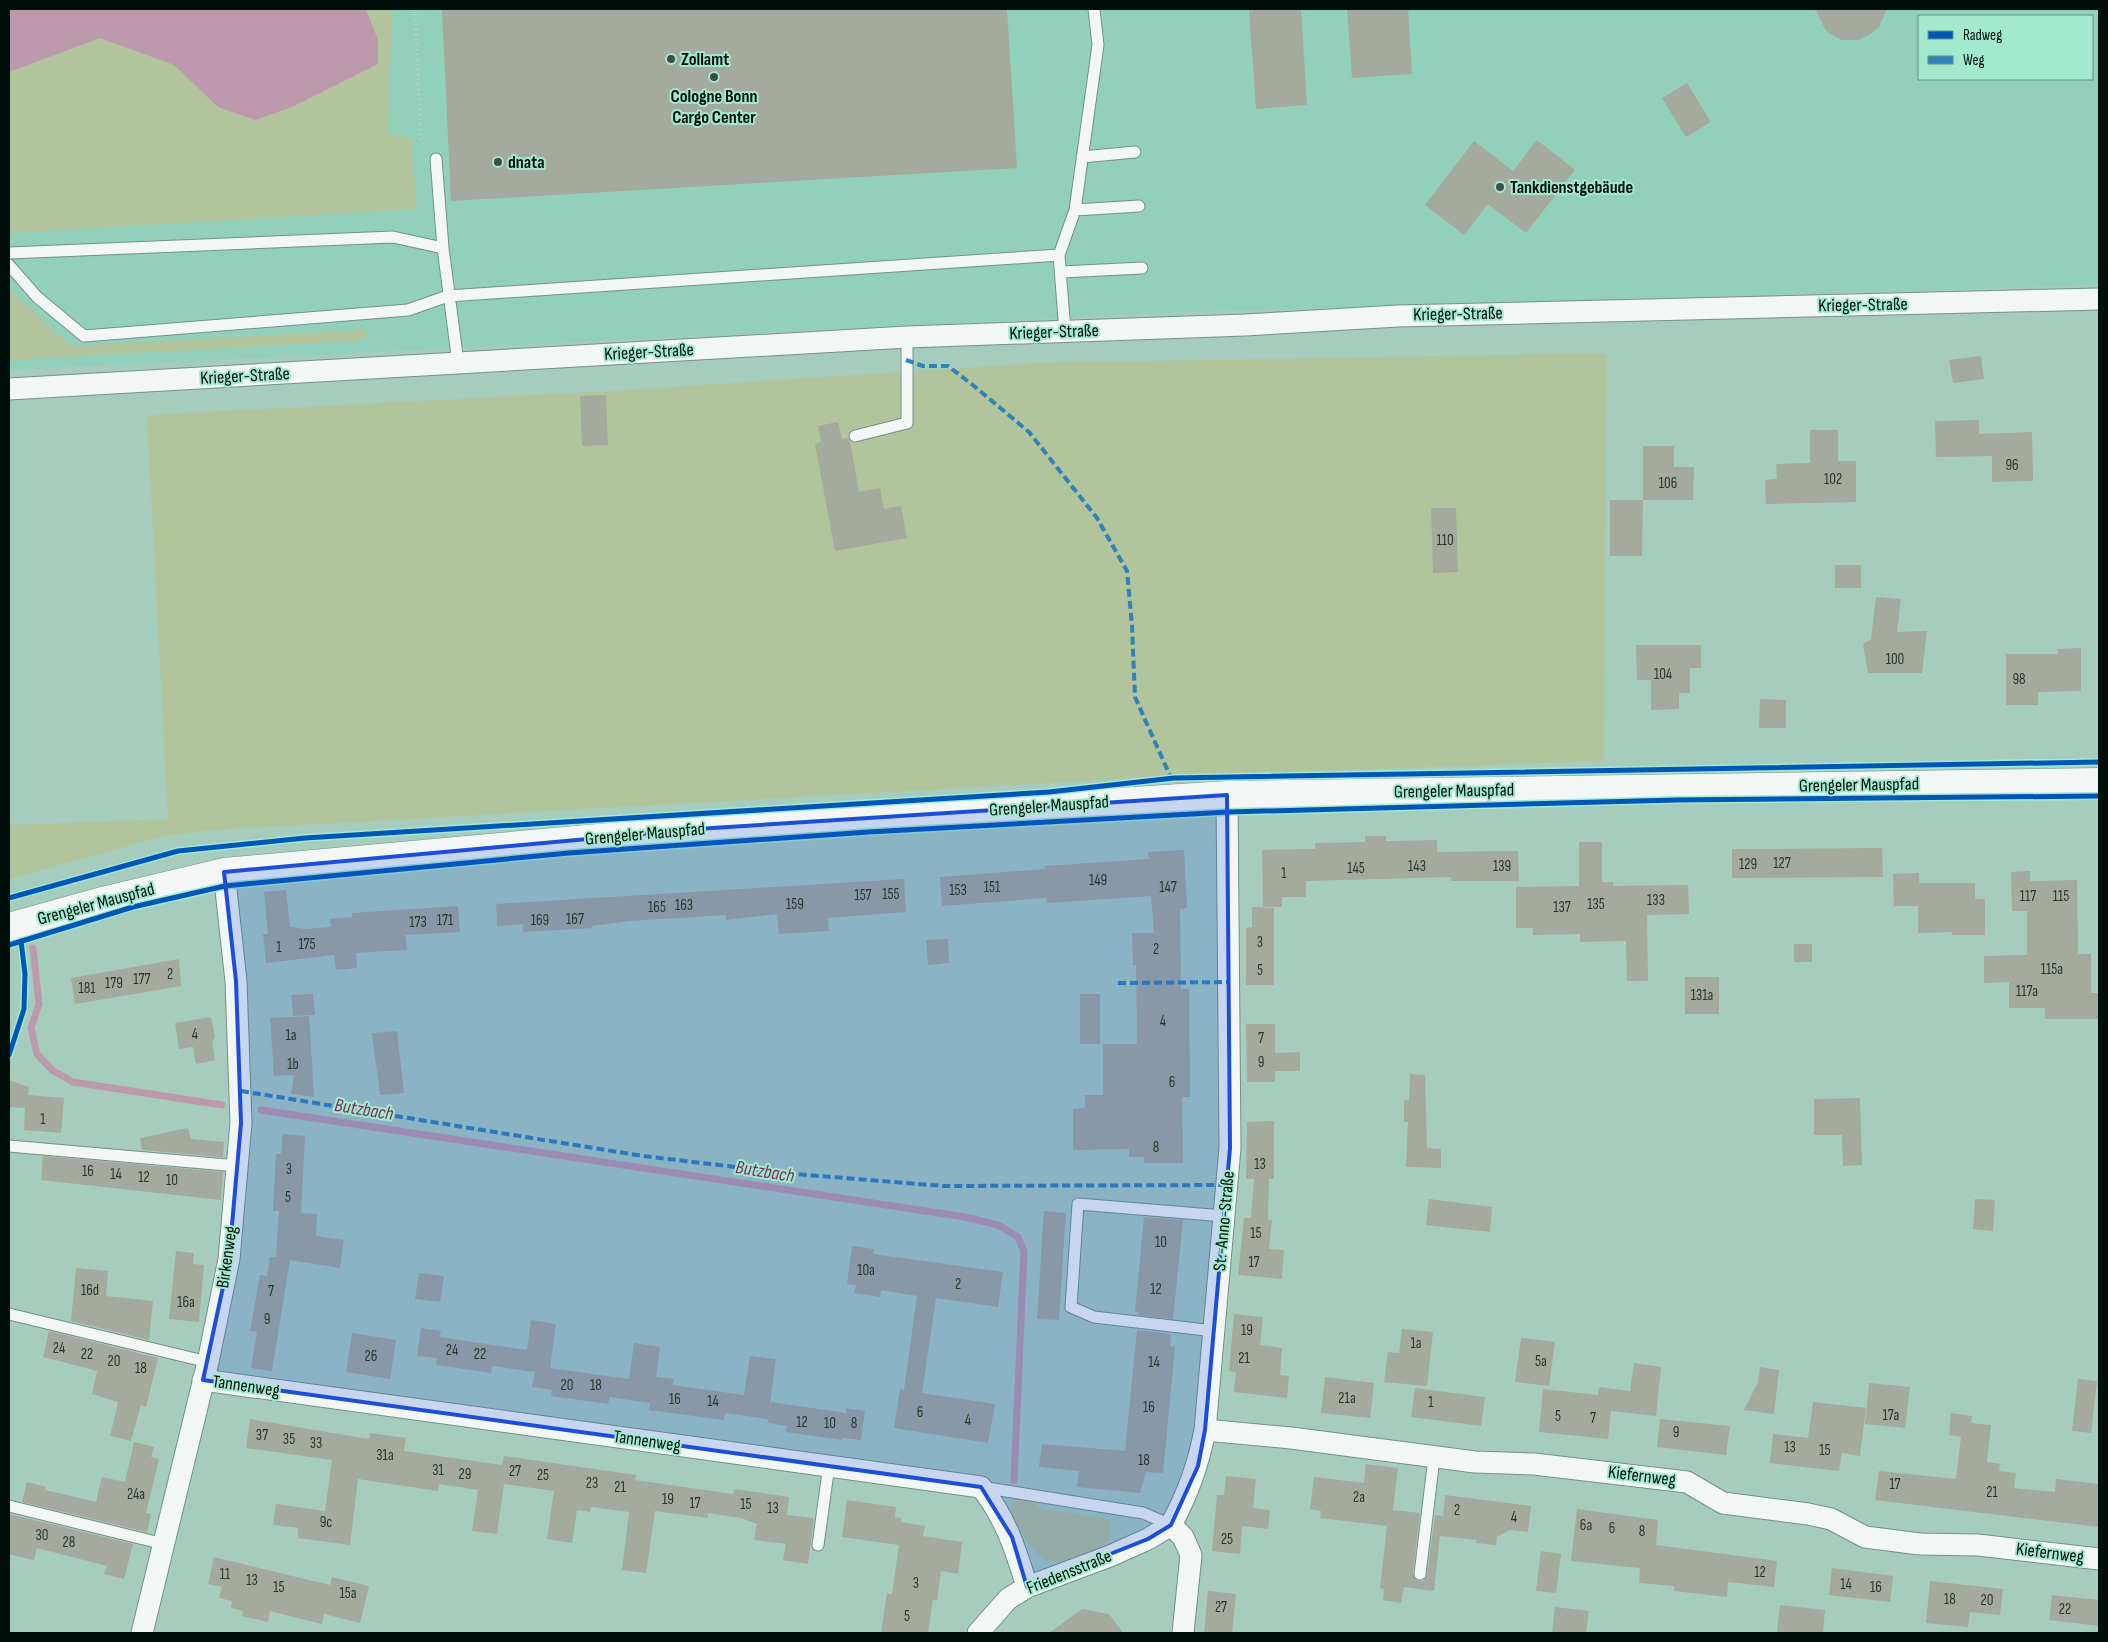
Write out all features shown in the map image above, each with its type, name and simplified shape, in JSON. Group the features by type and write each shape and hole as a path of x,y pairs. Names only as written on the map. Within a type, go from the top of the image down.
{"main road":[{"name":"Grengeler Mauspfad","path":"9,927 115,898 224,872 696,829 1227,795 2099,782"}],"street":[{"name":"Krieger-Straße","path":"9,389 907,338 1245,325 1398,316 2099,299"},
{"name":"St.-Anno-Straße","path":"1171,1525 1186,1497 1198,1466 1205,1430 1230,1148 1227,795"},
{"name":"Birkenweg","path":"142,1633 205,1371 229,1259 238,1166 241,1107 236,980 224,872"},
{"name":"Tannenweg","path":"205,1371 828,1466 981,1487"},
{"name":"Kiefernweg","path":"1205,1430 1291,1438 1434,1458 1475,1462 1534,1464 1687,1482 1723,1503 1808,1514 1831,1519 1865,1537 1920,1544 1978,1545 2099,1559"},
{"path":"981,1487 995,1504 1012,1537 1028,1586"},
{"name":"Friedensstraße","path":"978,1633 1008,1599 1028,1586 1118,1552 1148,1539 1171,1525"},
{"path":"1171,1525 1183,1537 1191,1554 1183,1633"}],"lane":[{"path":"1065,332 1059,256 1074,210 1098,44 1094,9"},
{"path":"1082,156 1135,152"},
{"path":"436,159 448,296 458,364"},
{"path":"1074,210 1139,206"},
{"path":"9,253 393,237 443,248"},
{"path":"9,265 37,297 84,336 408,310 448,296 1059,256"},
{"path":"1061,272 1142,268"},
{"path":"855,436 907,424 907,338"},
{"path":"9,1146 238,1166"},
{"path":"1214,1331 1094,1317 1071,1307 1078,1204 1224,1216"},
{"path":"9,1314 205,1371"},
{"path":"1420,1574 1434,1458"},
{"path":"818,1545 828,1466"},
{"path":"981,1487 1143,1513 1171,1525"},
{"path":"9,1506 164,1544"}],"path":[{"path":"415,9 421,140 436,159"}],"highlighted area":[{"path":"1227,795 1230,1148 1205,1430 1198,1466 1171,1525 1148,1539 1027,1587 1012,1537 981,1487 203,1380 229,1259 241,1123 236,981 224,872 697,829"}],"shaded area":[{"path":"9,9 2099,9 2099,285 1185,312 9,370"},
{"path":"9,9 366,9 378,40 378,64 292,107 255,120 218,107 174,65 100,38 9,72"},
{"path":"366,9 392,9 388,133 411,138 417,209 9,233 9,72 100,38 174,65 218,107 369,18"},
{"path":"9,289 71,346 365,330 366,340 9,360"},
{"path":"1607,353 1604,761 1173,776 212,830 164,836 9,879 9,825 168,819 147,415 612,391 1036,363"},
{"path":"1022,1496 1027,1497 1041,1509 1109,1519 1110,1531 1107,1542 1103,1548 1092,1555 1068,1561 1048,1561 1036,1553 1018,1528 1014,1519 1011,1511 1012,1501"}],"building":[{"name":"Cologne Bonn Cargo Center","path":"442,9 1007,9 1017,168 451,201"},
{"path":"1249,9 1301,9 1307,105 1256,109"},
{"path":"1347,9 1408,9 1412,74 1352,78"},
{"path":"1815,9 1887,9 1879,27 1869,35 1859,40 1841,40 1826,31"},
{"path":"1687,83 1711,122 1686,137 1662,98"},
{"name":"Tankdienstgebäude","path":"1537,140 1575,170 1526,233 1488,204 1464,235 1425,205 1474,141 1513,171"},
{"path":"1981,356 1984,379 1953,383 1949,360"},
{"path":"606,395 608,445 582,446 580,396"},
{"path":"1979,420 1979,434 2032,432 2033,481 1992,482 1992,456 1936,457 1935,421"},
{"path":"838,422 842,439 848,438 850,441 859,492 880,488 884,509 901,506 907,538 835,551 815,444 821,442 818,426"},
{"path":"1810,430 1838,430 1838,461 1856,461 1856,502 1766,504 1765,480 1777,479 1776,464 1810,463"},
{"path":"1643,446 1674,446 1674,467 1694,467 1693,500 1643,500"},
{"path":"1610,500 1643,500 1642,556 1610,556"},
{"path":"1431,508 1456,508 1458,572 1433,573"},
{"path":"1835,565 1861,565 1861,588 1835,588"},
{"path":"1876,597 1901,599 1897,632 1927,631 1922,673 1868,673 1863,644 1871,639"},
{"path":"1636,645 1701,645 1701,668 1690,668 1690,693 1679,693 1679,709 1651,710 1651,680 1637,680"},
{"path":"2081,648 2081,691 2038,692 2038,705 2006,705 2006,654 2058,654 2057,649"},
{"path":"1760,699 1786,700 1786,728 1759,728"},
{"path":"1365,836 1386,836 1386,841 1437,840 1437,852 1518,851 1519,881 1451,881 1451,877 1306,881 1306,897 1282,897 1282,907 1263,907 1262,850 1315,849 1315,843 1365,842"},
{"path":"1579,842 1602,842 1602,882 1613,882 1613,886 1688,885 1689,914 1647,915 1648,981 1627,981 1626,941 1580,942 1580,934 1533,935 1533,928 1516,928 1516,887 1579,886"},
{"path":"1882,848 1883,877 1732,878 1732,849"},
{"path":"1184,850 1187,908 1180,909 1181,989 1189,989 1190,1097 1182,1097 1183,1163 1144,1163 1144,1157 1129,1157 1129,1149 1073,1150 1073,1109 1085,1108 1085,1095 1103,1095 1103,1044 1137,1044 1136,965 1133,965 1132,933 1154,933 1151,896 1047,903 1046,898 942,906 940,877 1045,869 1044,866 1149,859 1148,852"},
{"path":"2030,871 2030,881 2077,880 2078,954 2091,954 2091,993 2099,993 2099,1019 2045,1019 2045,1008 2009,1008 2009,982 1984,983 1984,956 2027,955 2027,911 2012,911 2011,872"},
{"path":"1919,873 1919,883 1975,883 1975,899 1985,899 1985,935 1952,935 1952,932 1918,933 1918,906 1894,906 1893,874"},
{"path":"904,879 906,912 828,918 829,931 779,934 777,914 726,920 726,915 630,921 592,926 592,928 523,932 523,924 497,926 496,904"},
{"path":"286,890 290,927 306,929 331,927 330,919 352,917 352,913 458,906 460,932 405,935 407,950 356,953 357,968 336,970 334,955 266,963 263,934 268,934 264,892"},
{"path":"1252,907 1274,908 1274,985 1246,985 1246,928 1252,927"},
{"path":"948,939 949,963 928,965 926,940"},
{"path":"1794,944 1812,944 1812,962 1794,962"},
{"path":"179,959 181,986 75,1004 71,978"},
{"path":"1685,977 1719,977 1719,1014 1685,1014"},
{"path":"313,994 315,1015 293,1016 291,995"},
{"path":"1080,994 1100,994 1100,1044 1080,1044"},
{"path":"309,1016 314,1097 291,1094 294,1075 274,1076 270,1018"},
{"path":"211,1017 215,1037 212,1042 215,1060 196,1064 193,1047 179,1049 175,1023"},
{"path":"1246,1024 1275,1024 1275,1053 1300,1052 1300,1071 1275,1071 1275,1082 1247,1082"},
{"path":"397,1031 404,1093 380,1095 372,1033"},
{"path":"1410,1074 1425,1075 1427,1148 1441,1149 1441,1168 1406,1167 1408,1122 1404,1122 1404,1100 1409,1100"},
{"path":"9,1080 29,1087 28,1095 64,1098 61,1133 24,1130 25,1108 9,1107"},
{"path":"1860,1098 1862,1165 1843,1166 1842,1135 1814,1135 1814,1099"},
{"path":"1274,1121 1274,1179 1269,1179 1268,1220 1272,1220 1269,1249 1284,1250 1282,1279 1238,1275 1244,1218 1251,1218 1254,1179 1246,1179 1247,1122"},
{"path":"188,1128 191,1139 224,1142 223,1157 142,1150 140,1138"},
{"path":"283,1134 305,1136 301,1213 317,1214 316,1236 344,1240 340,1268 290,1260 272,1371 251,1368 257,1332 250,1331 260,1275 267,1276 270,1257 276,1257 279,1211 273,1211 276,1154 281,1154"},
{"path":"43,1156 223,1172 221,1200 41,1180"},
{"path":"1429,1199 1492,1207 1490,1232 1426,1225"},
{"path":"1975,1199 1995,1200 1993,1231 1973,1229"},
{"path":"1044,1211 1066,1213 1059,1320 1037,1319"},
{"path":"1144,1217 1183,1220 1173,1319 1138,1315 1139,1312 1135,1312"},
{"path":"852,1246 874,1249 873,1254 1003,1272 998,1307 936,1298 922,1393 995,1404 988,1443 894,1428 900,1389 904,1390 917,1296 881,1290 880,1297 854,1293 856,1285 847,1284"},
{"path":"176,1251 194,1253 193,1264 204,1265 199,1322 169,1319"},
{"path":"76,1268 108,1271 106,1296 153,1301 149,1340 71,1321"},
{"path":"419,1273 444,1276 440,1302 415,1299"},
{"path":"1234,1314 1263,1317 1260,1345 1282,1348 1280,1375 1289,1376 1287,1398 1234,1392 1236,1372 1229,1371"},
{"path":"531,1320 556,1324 550,1368 629,1379 634,1343 660,1347 656,1377 674,1379 673,1385 744,1395 750,1356 776,1359 769,1411 771,1402 846,1413 846,1408 865,1411 861,1440 842,1438 842,1440 786,1432 787,1426 768,1423 768,1419 725,1413 724,1420 649,1410 650,1403 610,1397 608,1404 551,1396 552,1390 532,1387 535,1372 492,1366 491,1373 436,1365 437,1358 417,1356 421,1328 441,1331 439,1337 527,1350"},
{"path":"1402,1329 1433,1332 1427,1386 1384,1382 1388,1352 1399,1353"},
{"path":"1137,1330 1171,1334 1170,1346 1175,1347 1163,1473 1146,1472 1140,1493 1077,1487 1079,1471 1039,1467 1042,1444 1125,1451"},
{"path":"49,1331 158,1358 146,1407 141,1405 131,1441 110,1436 118,1402 92,1394 97,1371 43,1357"},
{"path":"352,1333 396,1340 390,1379 346,1372"},
{"path":"1521,1338 1555,1342 1549,1386 1515,1382"},
{"path":"1634,1363 1661,1367 1656,1416 1611,1411 1608,1439 1539,1432 1543,1389 1598,1395 1599,1387 1630,1391"},
{"path":"1760,1367 1779,1370 1774,1414 1744,1410 1758,1382"},
{"path":"1325,1377 1374,1383 1370,1418 1321,1413"},
{"path":"2078,1379 2097,1381 2091,1433 2072,1431"},
{"path":"1869,1383 1910,1387 1905,1428 1865,1424"},
{"path":"1415,1388 1485,1397 1481,1426 1411,1417"},
{"path":"1813,1402 1866,1408 1860,1456 1842,1453 1839,1471 1770,1463 1773,1434 1808,1438"},
{"path":"1951,1413 1972,1416 1971,1423 1991,1425 1987,1462 2000,1464 1999,1471 2016,1473 2014,1488 2055,1492 2056,1479 2099,1484 2099,1527 1875,1500 1879,1471 1956,1479 1961,1437 1949,1435"},
{"path":"250,1419 369,1439 370,1433 406,1438 404,1451 502,1465 504,1456 636,1475 635,1480 733,1494 734,1489 789,1497 787,1515 814,1518 808,1564 783,1560 786,1544 754,1540 757,1524 741,1518 708,1513 708,1518 655,1511 646,1573 622,1570 629,1512 591,1507 590,1512 577,1510 572,1543 547,1539 554,1491 504,1484 497,1534 472,1531 478,1490 439,1484 438,1491 358,1479 350,1545 298,1538 298,1528 273,1525 276,1504 325,1511 332,1460 246,1448"},
{"path":"1660,1419 1730,1426 1726,1455 1657,1447"},
{"path":"134,1442 154,1447 151,1457 159,1459 146,1513 151,1514 147,1532 22,1502 27,1482 46,1487 45,1490 96,1502 102,1477 125,1482"},
{"path":"1366,1464 1398,1468 1393,1510 1420,1513 1413,1573 1416,1580 1423,1581 1427,1575 1435,1515 1443,1516 1445,1495 1531,1506 1528,1532 1510,1530 1497,1537 1496,1545 1476,1543 1477,1540 1440,1536 1434,1591 1404,1587 1401,1603 1383,1600 1384,1589 1380,1588 1387,1526 1320,1518 1321,1511 1310,1509 1314,1477 1364,1483"},
{"path":"1226,1476 1256,1479 1253,1508 1270,1510 1268,1529 1242,1526 1240,1554 1212,1551 1217,1495 1224,1495"},
{"path":"847,1500 896,1507 895,1517 901,1518 901,1522 925,1526 923,1536 962,1542 958,1574 941,1571 937,1600 933,1600 928,1633 881,1633 887,1593 892,1594 899,1545 842,1537"},
{"path":"1577,1509 1658,1520 1656,1545 1777,1561 1774,1587 1728,1582 1727,1597 1674,1591 1674,1586 1639,1583 1640,1568 1571,1561"},
{"path":"9,1514 133,1544 124,1579 104,1574 107,1566 37,1548 34,1560 9,1554"},
{"path":"1541,1551 1561,1554 1556,1593 1536,1591"},
{"path":"214,1557 330,1585 332,1577 369,1586 360,1623 324,1614 322,1624 270,1611 268,1622 242,1616 243,1611 231,1608 232,1601 219,1598 222,1587 208,1584"},
{"path":"1832,1568 1893,1576 1890,1602 1829,1595"},
{"path":"1930,1581 2003,1589 2000,1615 1970,1612 1968,1627 1926,1623"},
{"path":"1208,1591 1236,1594 1232,1633 1204,1633"},
{"path":"2052,1595 2099,1600 2099,1626 2049,1620"},
{"path":"1780,1605 1825,1610 1823,1633 1777,1633"},
{"path":"1555,1607 1589,1611 1586,1633 1552,1633"},
{"path":"1082,1609 1109,1614 1123,1633 1049,1633"}],"waterway":[{"name":"Butzbach","path":"33,948 39,1004 31,1028 37,1054 52,1070 73,1082 222,1105"},
{"name":"Butzbach","path":"261,1110 965,1217 998,1225 1018,1237 1024,1252 1014,1480"}],"marked path":[{"path":"906,360 923,366 948,366 974,386 1029,432 1097,518 1127,571 1132,626 1135,697 1171,778"},
{"path":"1118,983 1229,982"},
{"path":"241,1091 643,1156 795,1174 943,1186 1227,1185"}],"cycle path":[{"path":"9,898 178,851 305,838 1049,792 1174,778 2099,762"},
{"path":"9,945 133,907 225,886 569,853 869,832 1228,812 1677,800 2099,796"},
{"path":"9,1055 24,1009 25,974 21,941"}],"place":[{"name":"Zollamt","path":"671,59"},
{"name":"Cologne Bonn Cargo Center","path":"714,77"},
{"name":"dnata","path":"498,162"},
{"name":"Tankdienstgebäude","path":"1500,187"}]}
